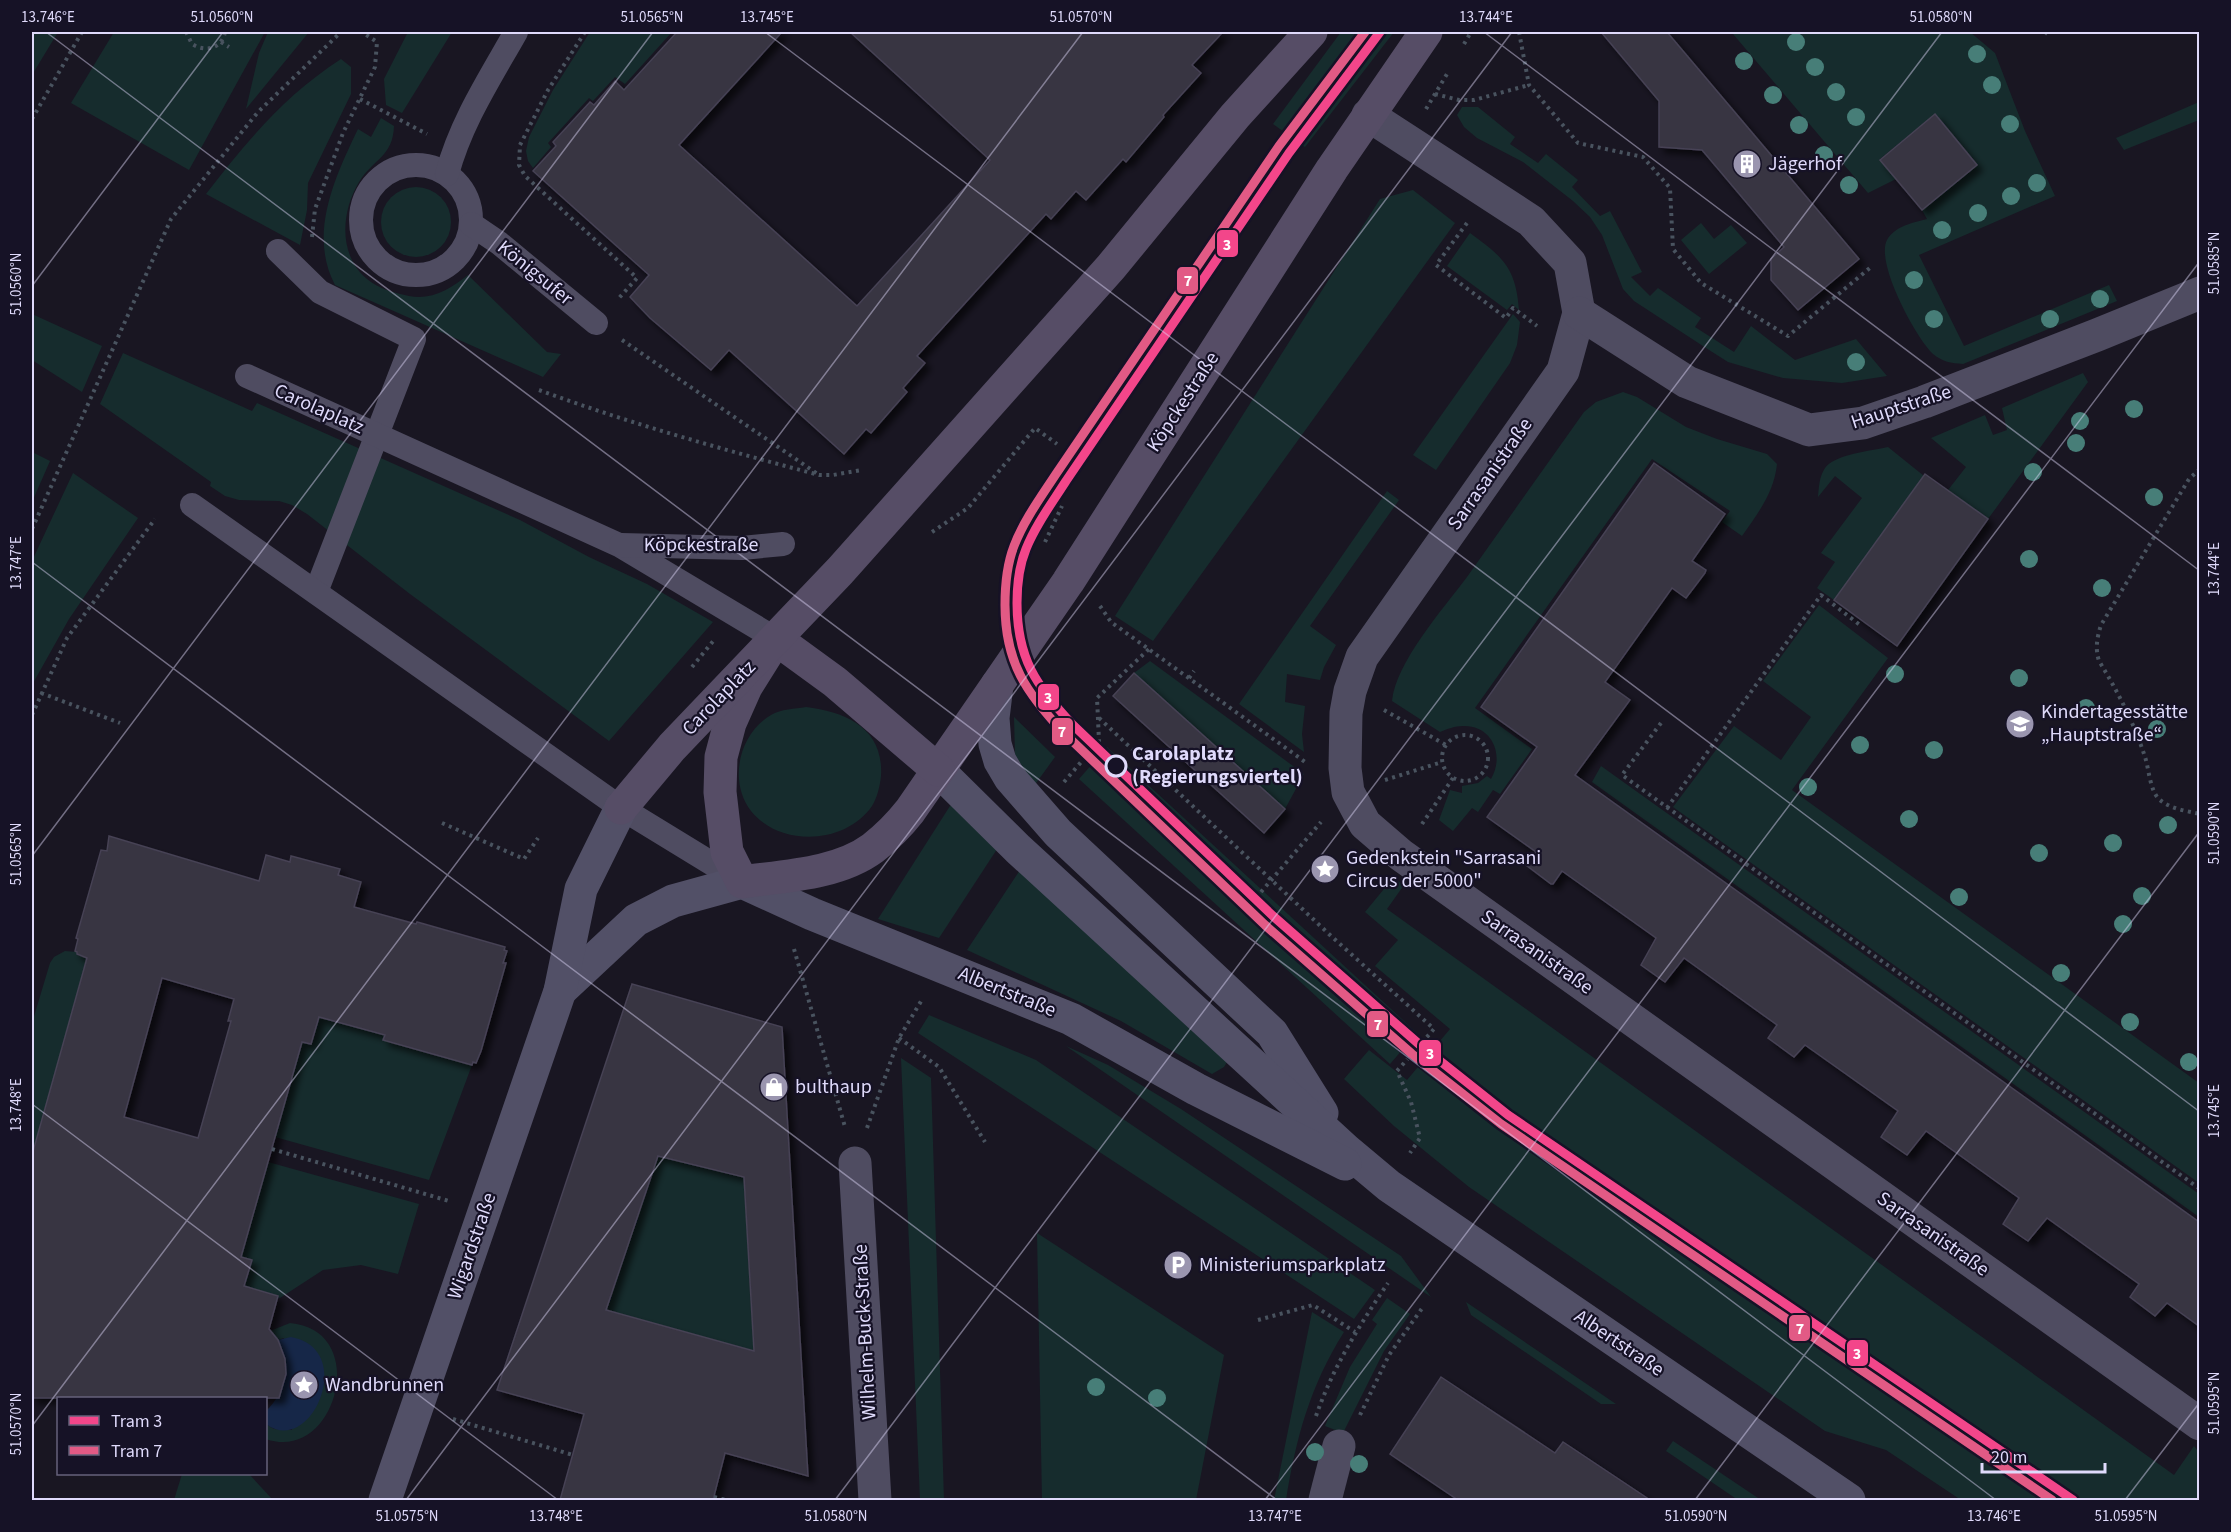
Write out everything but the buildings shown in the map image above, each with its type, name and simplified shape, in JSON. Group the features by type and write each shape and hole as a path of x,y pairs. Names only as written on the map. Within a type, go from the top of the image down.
{"main road":[{"path":"938,770 910,812 895,829 872,849 847,861 813,871 742,882 727,852 720,792 721,757 730,723 746,687 776,639 920,482 1111,267 1235,116 1311,32"},
{"name":"Köpckestraße","path":"938,770 1080,564 1368,115 1426,32"},
{"name":"Albertstraße","path":"776,639 835,682 938,770 1018,849 1346,1150 1389,1186 1849,1500"},
{"name":"Carolaplatz","path":"621,808 672,747 776,639"},
{"name":"Albertstraße","path":"997,685 993,718 995,744 1000,761 1010,778 1058,833 1272,1033 1346,1150"},
{"name":"Wigardstraße","path":"385,1500 560,991 581,889 621,808"},
{"name":"Albertstraße","path":"742,882 812,914 1071,1018 1196,1089 1389,1186"},
{"name":"Wigardstraße","path":"560,991 636,920 673,902 742,882"}],"street":[{"name":"Sarrasanistraße","path":"1368,115 1531,221 1570,263 1579,313 1563,371 1362,657 1350,691 1346,713 1345,768 1348,792 1365,824 1401,855 2199,1424"},
{"name":"Hauptstraße","path":"1579,313 1687,382 1809,430 1863,423 2097,335 2199,293"},
{"name":"Wilhelm-Buck-Straße","path":"855,1163 875,1500"},
{"path":"1325,1500 1340,1446"}],"lane":[{"path":"471,224 470,205 461,188 447,174 465,121 516,32"},
{"name":"Königsufer","path":"447,174 430,167 411,165 392,170 376,182 366,198 361,216 363,235 371,252 385,266 402,274 421,275 440,270 456,259 466,243 471,224 499,243 596,323"},
{"path":"278,250 320,292 414,339 316,592"},
{"name":"Carolaplatz","path":"247,376 609,540 776,639"},
{"path":"192,505 621,808"},
{"name":"Köpckestraße","path":"609,540 742,548 783,544"},
{"name":"Albertstraße","path":"621,808 742,882"}],"path":[{"path":"32,119 82,32"},
{"path":"186,32 192,44 198,48 210,48 221,42 225,32"},
{"path":"32,529 171,219 258,112 341,32"},
{"path":"312,247 315,209 343,133 375,67 377,42 362,32"},
{"path":"585,32 548,90 520,145 519,165 525,176 637,278 596,323 819,475"},
{"path":"1461,49 1471,32"},
{"path":"1519,32 1529,85 1578,143 1643,157 1670,188 1673,249 1701,283 1788,336 1871,267"},
{"path":"221,42 229,47"},
{"path":"1406,140 1450,67"},
{"path":"1435,94 1459,100 1474,100 1529,85"},
{"path":"360,99 406,123"},
{"path":"1488,193 1436,265 1506,318 1513,308 1569,348"},
{"path":"539,390 654,429 819,475 833,476 862,470"},
{"path":"933,532 968,508 1035,428 1057,444"},
{"path":"2199,469 2189,479 2101,625 2096,651 2099,661 2131,718 2159,800 2171,807 2199,814"},
{"path":"1042,549 1062,506"},
{"path":"32,715 67,638 155,519"},
{"path":"1667,808 1821,595 1860,625"},
{"path":"1100,606 1111,622 1348,792"},
{"path":"1058,788 1099,741 1097,698 1149,649"},
{"path":"1189,678 1194,671"},
{"path":"1350,691 1446,745"},
{"path":"41,693 120,723"},
{"path":"1099,718 1272,878 1330,935 1434,1029 1397,1071 1411,1102 1420,1138 1389,1186"},
{"path":"1661,723 1622,776 2199,1189"},
{"path":"1461,735 1479,740 1485,746 1488,756 1483,772 1476,778 1460,781 1444,770 1442,762 1446,745 1453,738 1461,735"},
{"path":"1260,892 1348,792 1442,762"},
{"path":"1401,855 1453,777"},
{"path":"442,823 524,859 538,838"},
{"path":"794,948 855,1163"},
{"path":"855,1163 899,1038 925,995"},
{"path":"899,1038 939,1067 985,1142"},
{"path":"272,1149 484,1212"},
{"path":"1388,1283 1355,1332 1328,1383 1309,1436 1340,1446 1351,1435 1389,1356 1423,1307"},
{"path":"1258,1320 1313,1305 1355,1332"},
{"path":"417,1408 573,1455"},
{"path":"714,1497 726,1500"}],"green space":[{"path":"32,32 58,32 32,75"},
{"path":"114,32 265,32 189,170 71,103"},
{"path":"268,32 309,32 246,109 259,53"},
{"path":"408,32 452,32 402,113 386,105 384,79"},
{"path":"590,32 672,32 625,84 615,77 593,101 589,98 548,143 551,147 533,168 528,161 526,151 529,137 553,90"},
{"path":"1341,32 1394,32 1305,147 1273,124"},
{"path":"1735,32 1970,32 1995,53 2025,131 2055,196 1919,255 1964,346 2109,285 2117,301 1963,364 1947,362 1937,357 1917,333 1899,300 1887,265 1885,251 1887,240 1899,228 1927,219 1922,210 1977,164 1935,114 1880,159 1896,179 1868,193 1733,34"},
{"path":"341,59 351,67 351,94 308,183 307,210 300,245 206,194 236,156 284,104"},
{"path":"2199,102 2199,120 2124,150 2116,138"},
{"path":"1462,107 1478,107 1515,137 1510,144 1538,163 1546,154 1578,180 1572,187 1600,216 1610,211 1642,272 1631,277 1650,296 1658,288 1701,318 1695,327 1734,352 1751,326 1795,360 1856,339 1887,376 1842,383 1783,378 1728,362 1634,301 1623,289 1602,235 1590,217 1523,162 1477,138 1464,127 1457,115"},
{"path":"381,118 394,126 393,136 386,151 364,174 353,194 345,233 351,258 367,279 382,288 409,296 433,295 468,275 547,352 561,354 543,377 335,285 327,266 324,246 324,226 333,186 358,129 371,137"},
{"path":"423,187 436,193 445,202 449,208 451,222 449,236 441,247 430,255 409,257 391,247 383,236 381,215 391,197 402,189"},
{"path":"1413,190 1455,223 1153,641 1115,616 1380,199"},
{"path":"1701,223 1714,239 1731,225 1747,243 1709,274 1681,240"},
{"path":"1470,233 1491,249 1506,265 1515,284 1519,310 1512,304 1507,310 1447,266"},
{"path":"32,314 102,346 82,392 32,360"},
{"path":"1513,314 1520,322 1517,345 1510,363 1436,470 1413,455"},
{"path":"123,353 252,411 257,403 520,520 589,557 647,584 713,622 609,741 410,594 307,514 292,505 279,501 239,500 225,496 210,486 211,482 100,404"},
{"path":"2083,373 2088,382 1988,519 1948,490 1966,467 1931,438 1985,415 1993,435 2007,430 2002,408"},
{"path":"1623,392 1637,397 1686,427 1767,454 1777,464 1773,484 1742,536 1722,522 1730,511 1652,459 1475,708 1532,749 1500,794 1493,790 1478,812 1472,808 1453,831 1439,820 1450,790 1462,793 1462,786 1478,783 1487,776 1491,779 1497,760 1493,743 1482,730 1473,727 1463,726 1440,732 1392,701 1395,686 1422,636 1467,577 1584,412 1596,402"},
{"path":"1888,447 1924,476 1834,600 1817,588 1835,562 1821,553 1862,498 1835,476 1818,497 1822,475 1825,468 1837,459"},
{"path":"32,452 50,461 32,502"},
{"path":"73,473 138,518 69,619 32,685 32,561"},
{"path":"1387,491 1399,500 1310,626 1336,645 1320,680 1287,674 1285,702 1305,706 1302,734 1304,752 1239,704"},
{"path":"1819,605 1888,658 1792,790 2199,1083 2199,1183 1673,807 1734,726 1781,760 1811,717 1763,681"},
{"path":"1150,661 1304,774 1285,809 1134,673"},
{"path":"806,707 835,713 860,726 876,746 881,776 877,796 861,819 830,834 813,837 796,836 764,823 751,811 744,799 739,772 740,759 745,746 760,723 779,712"},
{"path":"1014,717 1055,757 1034,786 1015,755"},
{"path":"1107,747 1417,1033 1390,1064 1079,779"},
{"path":"1601,766 2199,1194 2199,1217 1592,782"},
{"path":"958,803 1001,843 939,938 878,919 950,806"},
{"path":"1024,864 1227,1062 1224,1067 1212,1074 1121,1021 967,950"},
{"path":"1393,878 1404,885 1387,909 2174,1475 2194,1446 2199,1452 2199,1500 1961,1500 1886,1450 1825,1431 1469,1187 1394,1126 1344,1079 1369,1050 1407,1080 1450,1029 1375,966 1398,940 1365,912"},
{"path":"65,951 77,952 77,955 87,958 32,1155 32,1023 50,963 54,957"},
{"path":"929,1015 1036,1060 1375,1290 1354,1319 918,1033"},
{"path":"319,1017 385,1035 384,1040 472,1065 429,1180 275,1137 302,1042 311,1044"},
{"path":"1066,1046 1108,1065 1181,1109 1401,1256 1431,1297"},
{"path":"901,1058 931,1078 944,1500 920,1500"},
{"path":"658,1156 744,1177 754,1351 606,1310"},
{"path":"268,1162 419,1204 398,1274 361,1265 323,1270 280,1298 244,1286 252,1260 241,1257"},
{"path":"1037,1233 1224,1355 1196,1500 1042,1500"},
{"path":"1387,1298 1410,1314 1384,1351 1343,1433 1325,1426 1350,1367 1377,1324 1372,1320"},
{"path":"1466,1302 1616,1404 1601,1404 1471,1315"},
{"path":"1312,1312 1344,1332 1322,1372 1306,1413 1294,1455 1286,1500 1274,1500"},
{"path":"290,1323 315,1331 331,1348 337,1369 335,1393 326,1415 311,1432 290,1441 267,1439 267,1425 274,1429 292,1430 284,1338 278,1340 270,1331"},
{"path":"1673,1441 1761,1500 1738,1500 1666,1451"},
{"path":"182,1475 250,1475 273,1500 174,1500"}],"water":[{"name":"Wandbrunnen","path":"291,1337 311,1346 322,1360 324,1379 320,1398 311,1415 298,1426 283,1431 267,1424 267,1410 278,1395 284,1378 284,1360 278,1340"}],"tram line":[{"name":"7","path":"1365,32 1279,146 1056,474 1023,527 1010,560 1005,597 1009,643 1020,676 1039,705 1065,734 1265,925 1412,1054 1501,1124 2052,1500"},
{"name":"3","path":"1380,32 1289,153 1034,531 1022,562 1017,596 1021,640 1031,670 1039,684 1073,725 1273,916 1420,1045 1508,1115 2073,1500"}],"place":[{"name":"Jägerhof","path":"1747,164"},
{"name":"Kindertagesstätte „Hauptstraße“","path":"2020,724"},
{"name":"Carolaplatz (Regierungsviertel)","path":"1116,766"},
{"name":"Gedenkstein \"Sarrasani Circus der 5000\"","path":"1325,869"},
{"name":"bulthaup","path":"774,1087"},
{"name":"Ministeriumsparkplatz","path":"1178,1265"},
{"name":"Wandbrunnen","path":"304,1385"}]}
